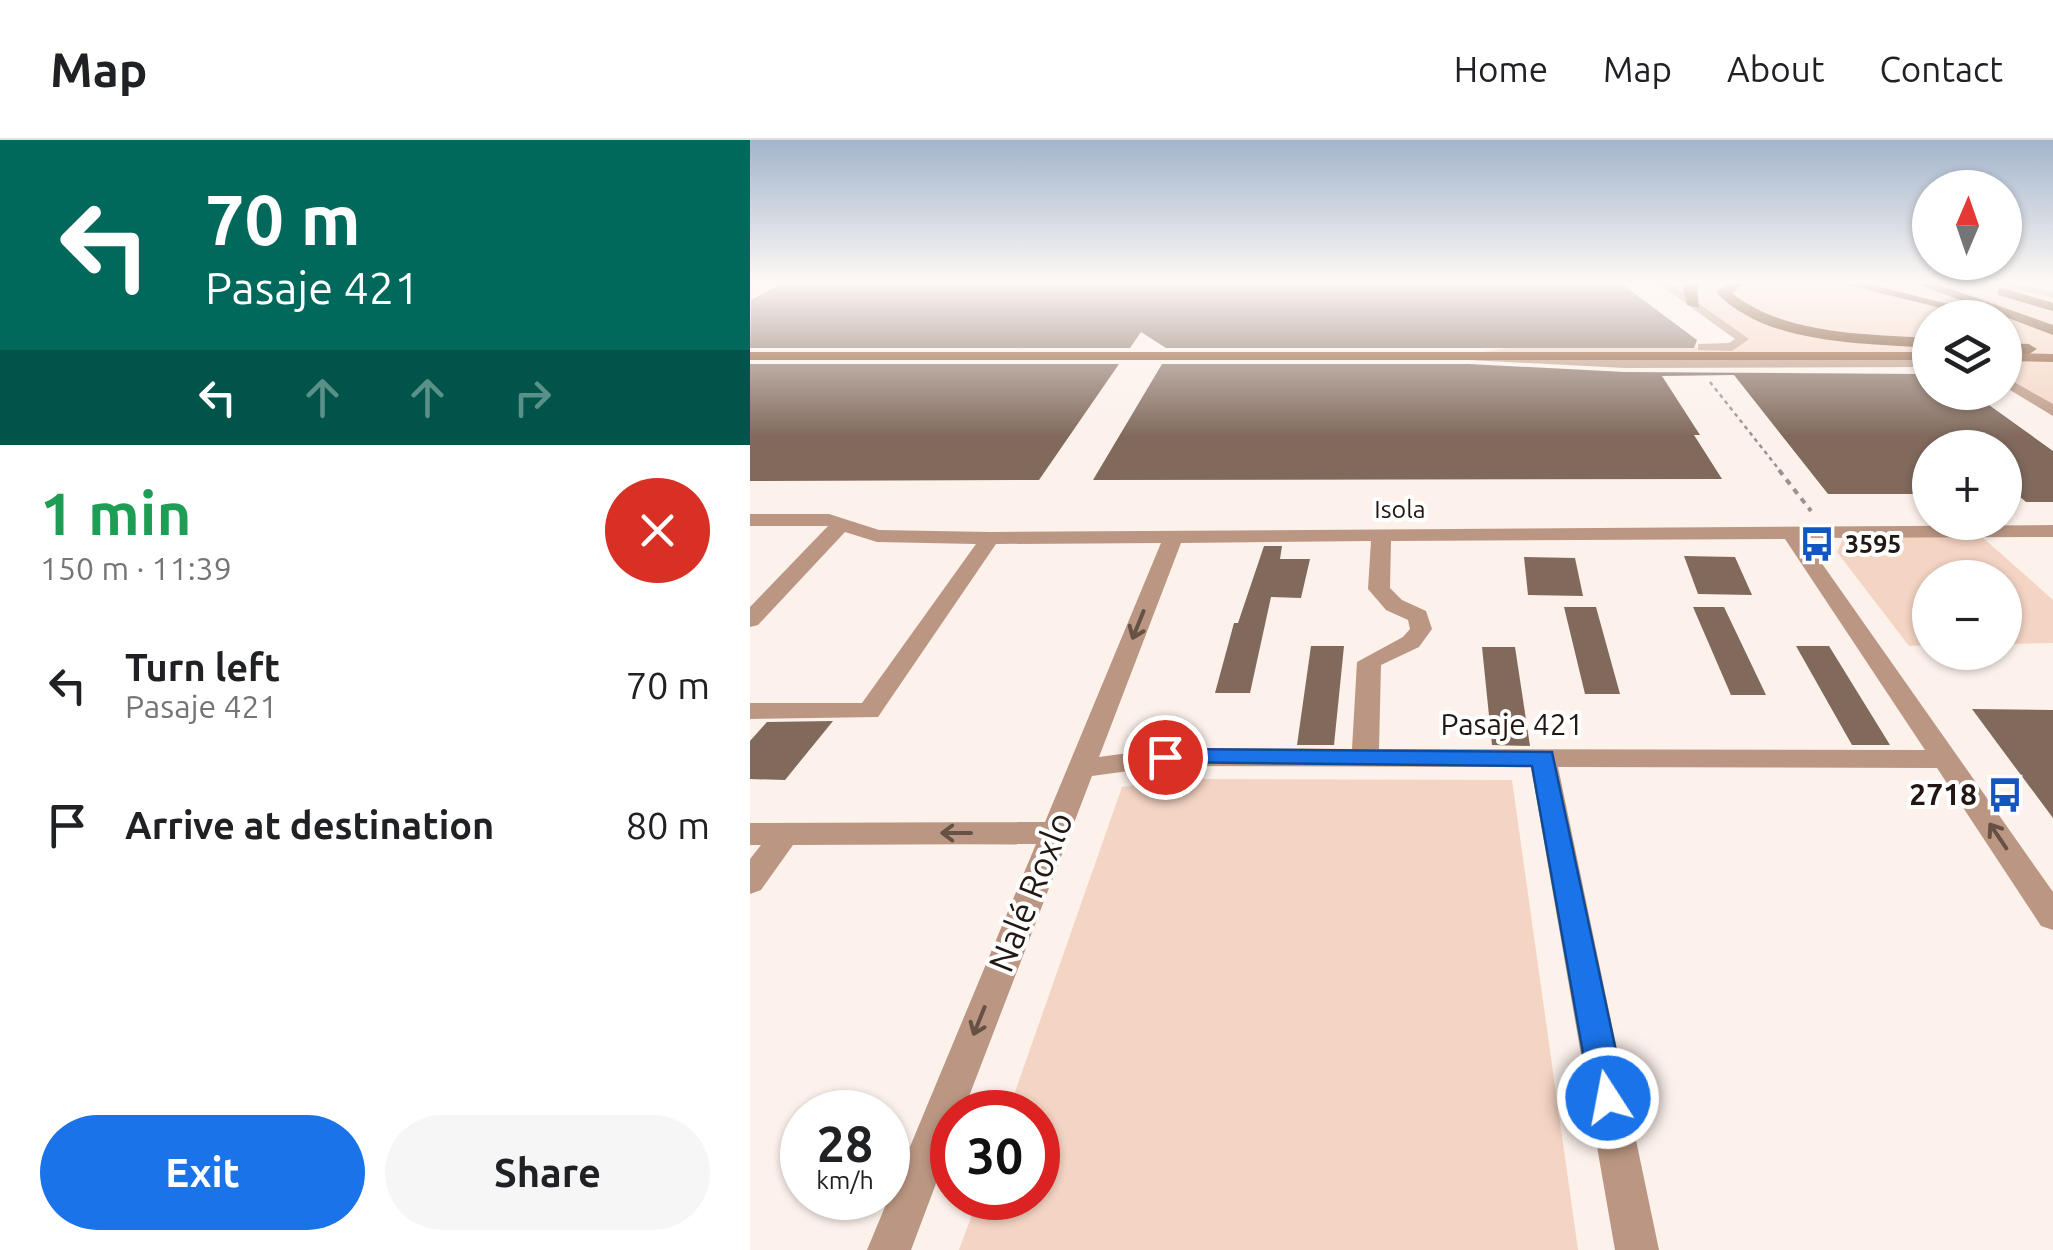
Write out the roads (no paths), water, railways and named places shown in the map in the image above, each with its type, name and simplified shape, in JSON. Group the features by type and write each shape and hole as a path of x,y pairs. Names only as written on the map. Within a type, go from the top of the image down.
{"highway":[{"path":"1836,334 1912,349"},
{"path":"2022,349 2029,349"}],"main road":[{"path":"2029,349 2053,345"},
{"path":"750,356 1912,353"},
{"path":"2022,357 2053,358"}],"street":[{"path":"1454,356 1516,348 1732,347 1742,343 1743,339 1736,334"},
{"path":"1454,356 1527,362 1714,363 1912,354"},
{"path":"2022,392 2053,411"},
{"name":"Isola","path":"750,520 828,520 877,536 990,538 1174,534 1794,538 1827,532 2053,531"},
{"path":"750,620 840,525"},
{"name":"Nalé Roxlo","path":"889,1250 1174,534"},
{"path":"1365,757 1370,662 1411,642 1421,630 1418,616 1394,605 1379,590 1381,534"},
{"path":"750,710 869,710 990,538"},
{"path":"1794,538 2053,917"},
{"name":"Pasaje 421","path":"1080,769 1165,757 1945,758"},
{"path":"1543,758 1637,1250"},
{"path":"750,834 1054,833"},
{"path":"750,882 785,834"}],"place":[{"name":"3595","path":"1817,544"},
{"name":"2718","path":"2005,795"}]}
